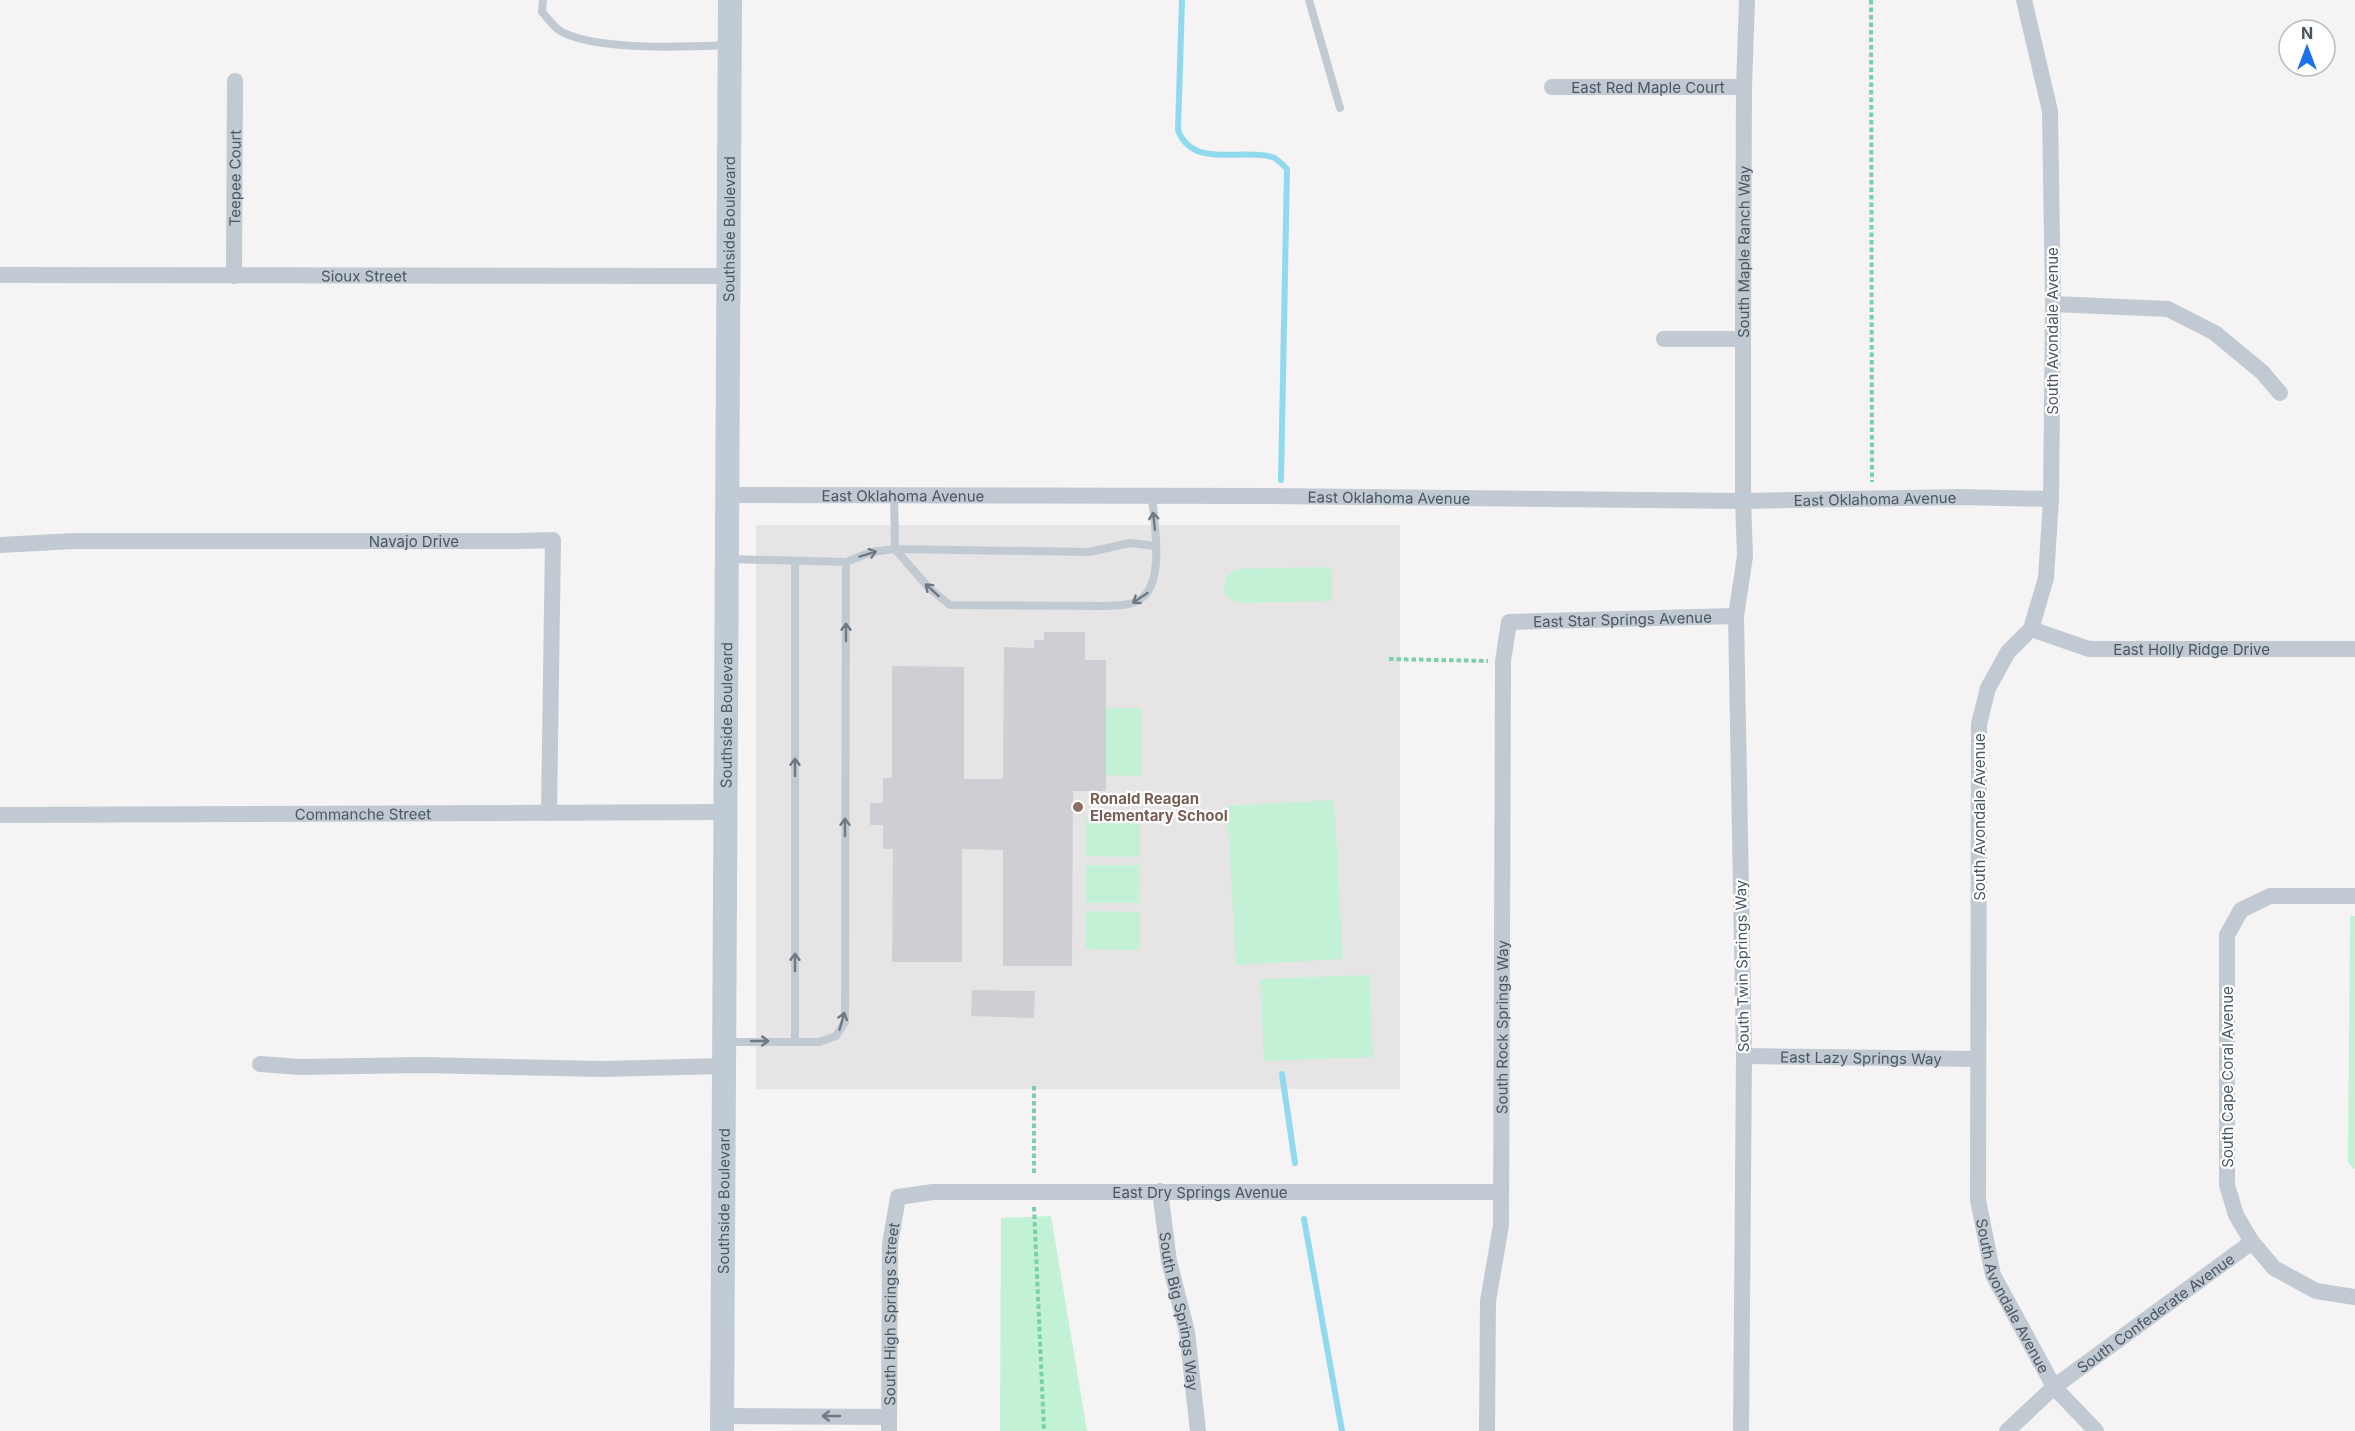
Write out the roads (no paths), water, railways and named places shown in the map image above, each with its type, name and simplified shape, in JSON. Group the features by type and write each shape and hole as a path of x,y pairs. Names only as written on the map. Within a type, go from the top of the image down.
{"main road":[{"name":"Southside Boulevard","path":"723,1423 730,0"}],"street":[{"name":"South Maple Ranch Way","path":"1743,501 1744,87 1747,0"},
{"name":"South Avondale Avenue","path":"2024,0 2050,111 2053,304 2051,498 2046,578 2031,628 2008,652 1988,688 1979,724 1978,1200 1993,1275 2054,1387 2096,1431"},
{"name":"Teepee Court","path":"234,276 235,81"},
{"name":"East Red Maple Court","path":"1552,87 1744,87"},
{"name":"Sioux Street","path":"0,275 728,276"},
{"path":"2053,304 2168,309 2215,333 2262,372 2280,393"},
{"path":"1664,339 1743,339"},
{"name":"East Oklahoma Avenue","path":"727,495 1743,501 2051,498"},
{"name":"South Twin Springs Way","path":"1742,1431 1744,1056 1736,616 1745,556 1743,501"},
{"name":"Navajo Drive","path":"0,545 74,541 520,542 553,540 549,813"},
{"name":"East Star Springs Avenue","path":"1509,622 1736,616"},
{"name":"South Rock Springs Way","path":"1487,1431 1488,1301 1501,1225 1503,661 1509,622"},
{"name":"East Holly Ridge Drive","path":"2031,628 2089,649 2355,649"},
{"name":"Commanche Street","path":"0,815 725,812"},
{"name":"South Cape Coral Avenue","path":"2355,896 2270,896 2241,910 2227,935 2228,1185 2236,1215 2252,1242 2274,1268 2316,1291 2355,1297"},
{"name":"East Lazy Springs Way","path":"1744,1056 1978,1059"},
{"path":"260,1064 300,1067 422,1065 602,1070 724,1066"},
{"name":"East Dry Springs Avenue","path":"898,1197 933,1192 1034,1191 1501,1192"},
{"name":"South Big Springs Way","path":"1160,1191 1169,1262 1187,1332 1198,1431"},
{"name":"South High Springs Street","path":"889,1424 890,1244 898,1197"},
{"name":"South Confederate Avenue","path":"2007,1431 2054,1387 2252,1242"},
{"path":"723,1423 889,1424"}],"lane":[{"path":"543,0 542,12 560,31 595,43 699,47 729,45"},
{"path":"1309,0 1340,108"},
{"path":"894,495 895,549 929,588 950,605 1107,606 1128,605 1147,594 1153,584 1155,546 1152,496"},
{"path":"727,559 846,562 871,552 895,549 1089,552 1130,543 1155,546"},
{"path":"795,561 795,1041"},
{"path":"724,1042 819,1042 836,1036 845,1022 846,562"}],"waterway":[{"path":"1182,0 1178,130 1185,142 1194,149 1206,153 1272,157 1287,169 1281,480"},
{"path":"1282,1074 1295,1163"},
{"path":"1304,1219 1342,1431"}],"place":[{"name":"Ronald Reagan Elementary School","path":"1078,807"}]}
